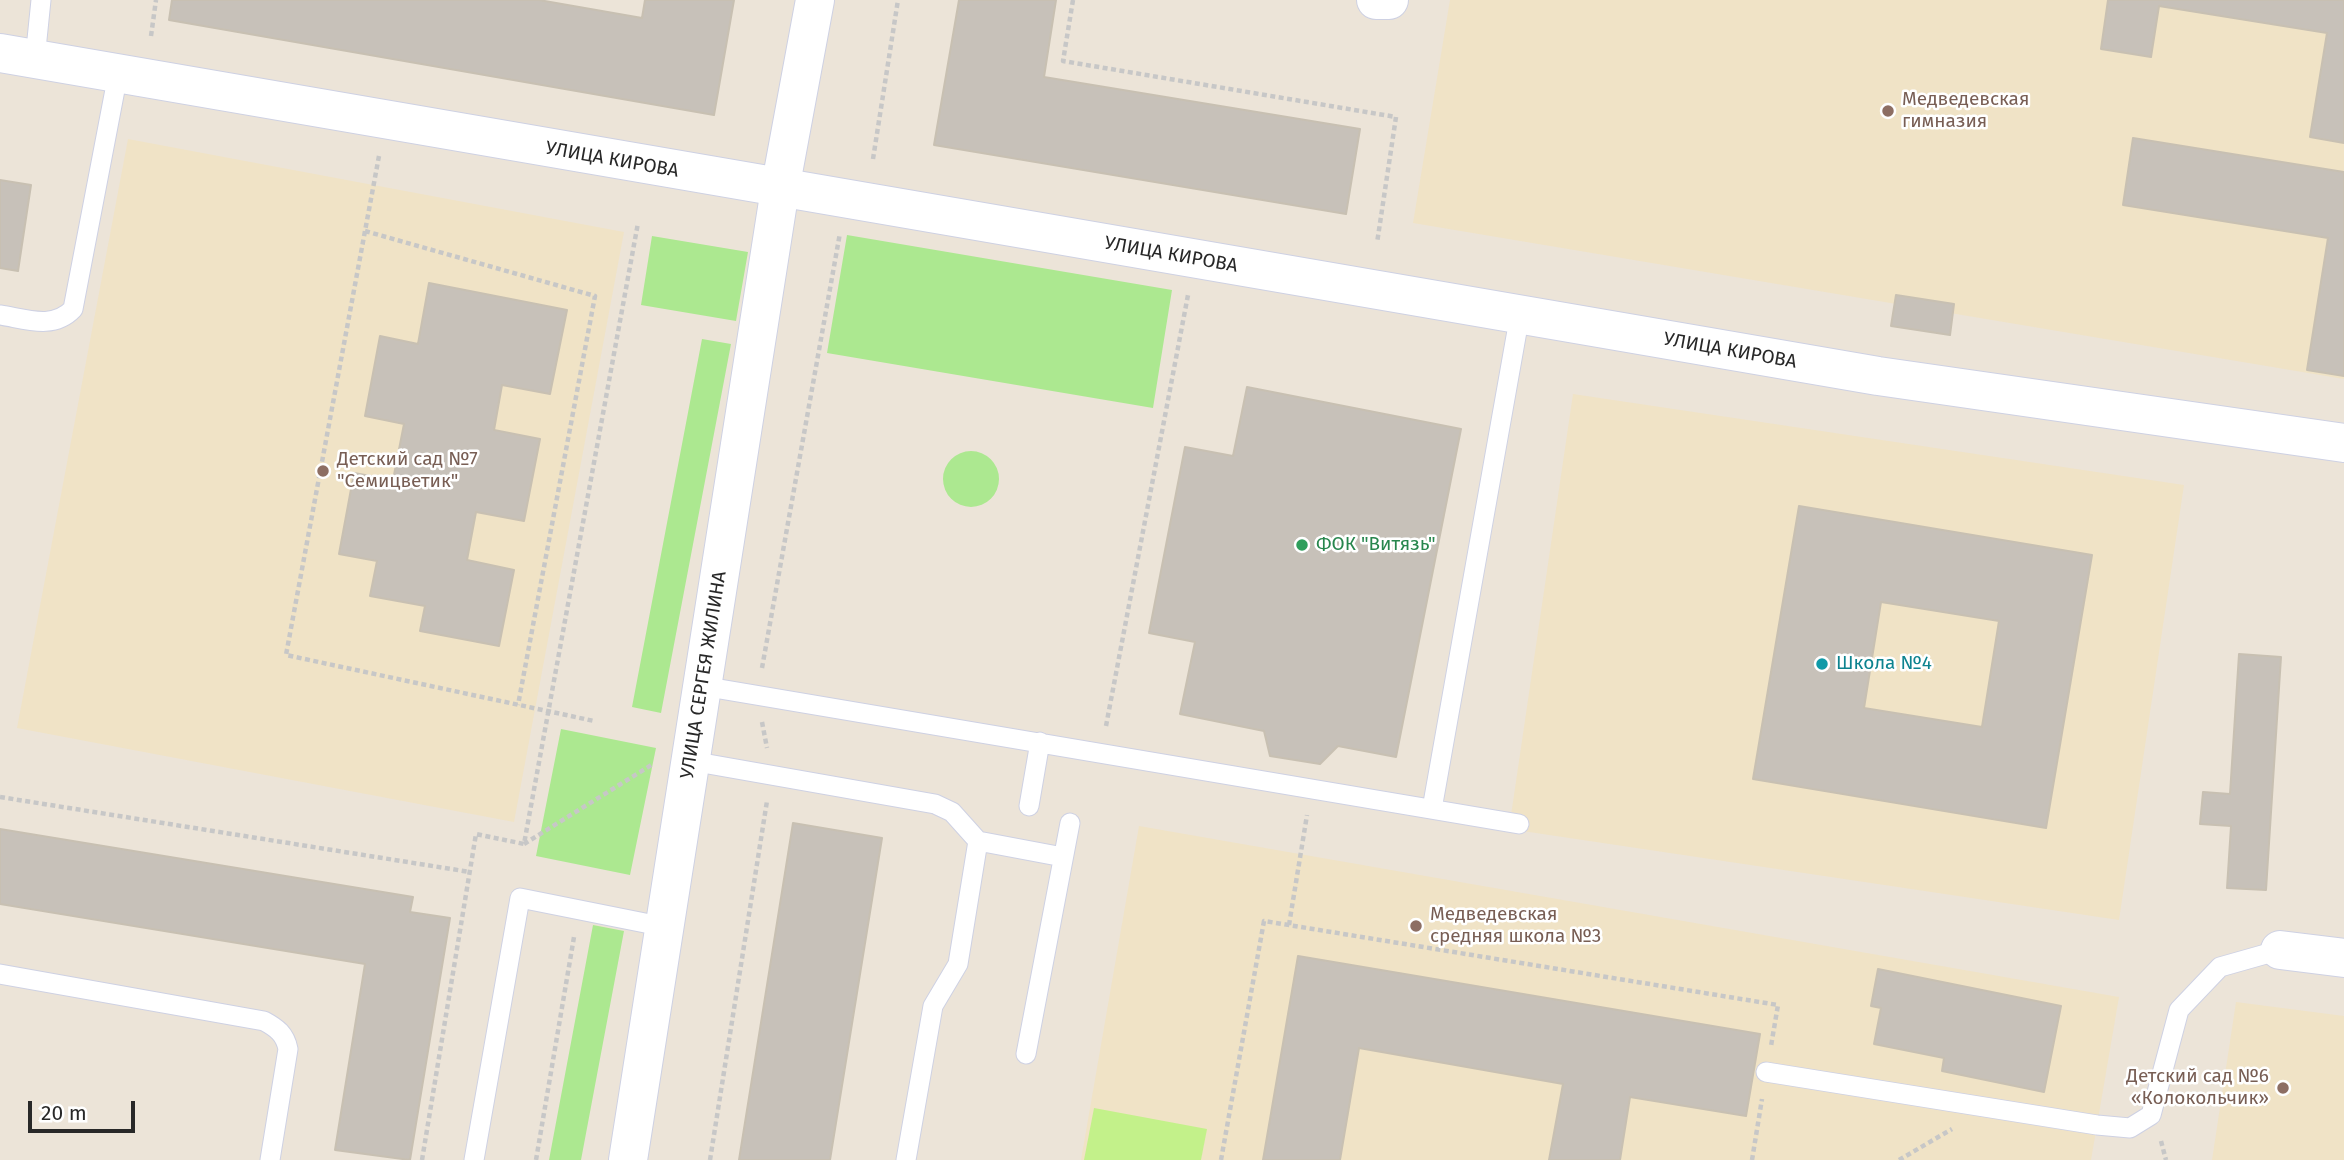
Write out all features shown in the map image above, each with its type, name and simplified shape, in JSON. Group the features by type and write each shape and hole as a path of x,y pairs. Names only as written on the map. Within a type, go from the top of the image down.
{"street":[{"name":"УЛИЦА СЕРГЕЯ ЖИЛИНА","path":"628,1160 780,189 815,0"},
{"path":"1376,0 1389,0"},
{"name":"УЛИЦА КИРОВА","path":"17,56 1878,376 2344,443"},
{"path":"2280,950 2344,958"}],"lane":[{"path":"17,56 41,0"},
{"path":"0,315 46,323 58,322 74,309 118,74"},
{"path":"1432,809 1520,314"},
{"path":"702,686 1519,824"},
{"path":"1029,806 1040,742"},
{"path":"693,749 935,804 952,812 978,841 1063,857"},
{"path":"1026,1054 1070,822"},
{"path":"906,1160 933,1006 958,964 978,841"},
{"path":"474,1160 520,898 665,927"},
{"path":"1766,1072 2130,1128 2151,1115 2179,1010 2220,967 2280,950"},
{"path":"0,974 264,1021 273,1025 286,1039 288,1049 270,1160"}],"path":[{"path":"151,36 156,0"},
{"path":"873,159 898,0"},
{"path":"1073,0 1063,61 1396,117 1377,243"},
{"path":"386,120 286,655 594,721"},
{"path":"524,844 638,223"},
{"path":"365,232 595,296 518,705"},
{"path":"1101,753 1194,260"},
{"path":"422,1160 476,834 524,844 693,749"},
{"path":"1289,925 1311,788"},
{"path":"0,797 470,872"},
{"path":"536,1160 579,909"},
{"path":"1221,1160 1264,921 1777,1005 1752,1160"},
{"path":"1899,1160 1990,1108"}],"shaded area":[{"name":"Медведевская гимназия","path":"1450,0 2344,0 2344,379 1413,223"},
{"name":"Детский сад №7 \"Семицветик\"","path":"128,139 624,232 514,822 17,728"},
{"path":"1573,394 2184,485 2119,920 1509,829"},
{"name":"Медведевская средняя школа №3","path":"1139,826 2119,997 2091,1160 1081,1160"},
{"name":"Детский сад №6 «Колокольчик»","path":"2236,1002 2344,1016 2344,1160 2212,1160"}],"green space":[{"path":"847,235 1172,290 1153,408 827,353"},
{"path":"652,236 748,252 736,321 641,305"},
{"path":"702,339 731,344 661,713 632,707"},
{"path":"966,451 976,451 991,459 997,468 997,490 991,499 976,507 966,507 948,495 943,484 943,474 955,456"},
{"path":"561,729 656,748 630,875 536,856"},
{"path":"593,925 624,931 581,1160 549,1160"},
{"path":"1094,1108 1207,1129 1201,1160 1084,1160"}],"building":[{"path":"172,0 539,0 642,18 645,0 734,0 714,115 169,20"},
{"path":"959,0 1056,0 1044,77 1360,129 1346,214 934,145"},
{"path":"2108,0 2344,0 2344,143 2310,137 2327,33 2159,6 2151,57 2101,49"},
{"path":"2133,138 2344,172 2344,376 2307,370 2328,238 2123,205"},
{"path":"0,180 31,185 18,271 0,268"},
{"path":"429,283 567,310 550,394 502,385 494,430 540,439 524,521 476,512 467,560 514,570 499,646 420,631 425,606 370,596 377,561 339,554 354,473 393,480 404,424 365,416 380,336 418,344"},
{"path":"1896,295 1954,304 1950,335 1891,326"},
{"name":"ФОК \"Витязь\"","path":"1247,387 1461,429 1396,757 1338,746 1320,764 1270,756 1264,731 1180,714 1195,642 1149,633 1185,447 1233,456"},
{"name":"Школа №4","path":"1799,506 2092,555 2046,828 1753,779","holes":["1881,602 1999,621 1982,727 1864,708"]},
{"path":"2239,654 2281,657 2266,890 2227,888 2231,826 2200,824 2203,792 2230,794"},
{"path":"793,823 882,838 830,1160 739,1160"},
{"path":"0,829 413,897 410,912 450,918 410,1160 335,1150 365,964 0,904"},
{"path":"1298,956 1760,1034 1746,1116 1630,1097 1620,1160 1549,1160 1563,1084 1359,1048 1340,1160 1263,1160"},
{"path":"1878,969 2061,1006 2044,1092 1942,1071 1944,1058 1874,1044 1881,1008 1871,1006"}],"place":[{"name":"Медведевская гимназия","path":"1888,111"},
{"name":"Детский сад №7 \"Семицветик\"","path":"323,471"},
{"name":"ФОК \"Витязь\"","path":"1302,545"},
{"name":"Школа №4","path":"1822,664"},
{"name":"Медведевская средняя школа №3","path":"1416,926"},
{"name":"Детский сад №6 «Колокольчик»","path":"2283,1088"}]}
